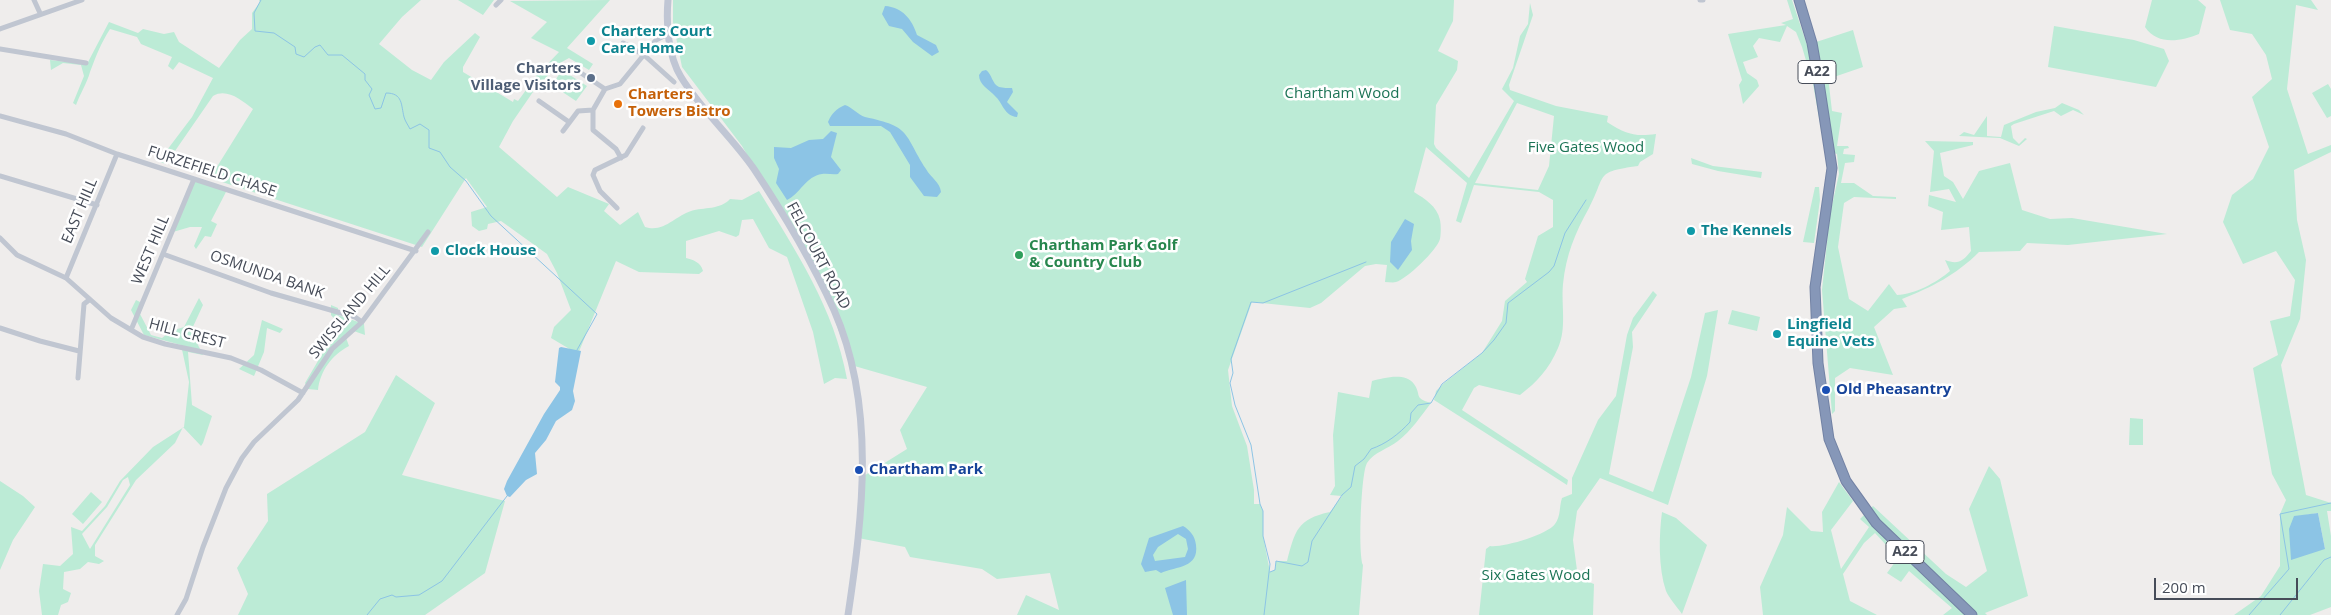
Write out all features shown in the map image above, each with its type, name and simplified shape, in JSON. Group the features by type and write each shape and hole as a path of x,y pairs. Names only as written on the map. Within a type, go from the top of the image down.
{"highway":[{"name":"A22","path":"1800,0 1812,43 1829,144 1831,178 1815,287 1818,363 1829,439 1846,481 1876,523 1972,615"}],"street":[{"path":"34,0 40,13"},
{"path":"0,29 40,13 82,0"},
{"path":"496,5 501,0"},
{"name":"FELCOURT ROAD","path":"668,0 668,34 681,77 753,168 818,279 834,312 843,338 859,406 862,448 859,526 848,615"},
{"path":"621,158 616,149 593,130 593,110 605,90 620,84 656,40 668,34"},
{"path":"623,43 644,55 674,82"},
{"path":"0,49 86,63"},
{"path":"581,74 605,90"},
{"path":"539,101 569,122"},
{"path":"563,131 578,111 593,110"},
{"name":"FURZEFIELD CHASE","path":"0,116 66,134 118,154 416,251"},
{"path":"617,208 600,190 593,175 595,170 626,155 643,128"},
{"name":"EAST HILL","path":"66,278 118,154"},
{"path":"0,176 97,205"},
{"name":"WEST HILL","path":"131,330 194,179"},
{"name":"SWISSLAND HILL","path":"177,615 186,599 203,547 226,488 242,458 254,442 303,393 332,349 362,322 416,251 428,232"},
{"name":"HILL CREST","path":"0,238 17,256 66,278 111,318 131,330 165,344 231,358 261,370 303,393"},
{"name":"OSMUNDA BANK","path":"163,254 271,293 355,317 362,322"},
{"path":"78,378 84,304 89,300"},
{"path":"0,328 40,342 79,351"}],"green space":[{"path":"259,0 421,0 402,17 379,44 412,70 431,80 444,62 475,33 480,37 463,67 463,72 513,102 514,99 518,101 537,75 559,52 531,38 547,22 510,1 610,0 567,48 593,64 589,70 569,58 560,63 535,89 513,121 499,147 557,197 568,187 609,204 604,211 620,225 638,212 645,227 658,228 685,213 717,207 730,199 742,200 759,191 800,258 823,304 841,353 847,379 835,378 824,384 813,332 787,257 769,248 753,219 742,220 739,235 736,237 719,231 686,241 686,258 700,265 703,271 699,274 639,272 616,261 578,354 551,338 554,327 571,310 557,273 547,254 501,221 488,224 487,229 479,231 472,226 471,212 487,207 466,178 422,247 210,178 253,109 229,94 223,93 213,96 166,164 160,162 192,117 213,78 179,62 173,70 168,66 172,57 141,44 137,37 110,29 76,105 73,103 84,76 81,65 63,63 51,70 50,60 87,64 109,22 138,33 143,29 164,34 174,32 179,42 219,68 240,40 252,29 252,13 260,2"},
{"path":"458,0 494,0 483,15"},
{"name":"Chartham Park","path":"673,0 1454,0 1453,21 1438,51 1458,61 1457,70 1436,105 1434,144 1469,178 1514,101 1502,89 1513,68 1520,36 1528,24 1530,3 1533,15 1509,85 1510,90 1556,106 1608,116 1607,122 1630,134 1656,134 1653,154 1640,162 1638,166 1614,170 1604,176 1579,226 1564,273 1561,340 1547,369 1520,395 1479,385 1474,388 1462,410 1568,480 1567,485 1434,400 1436,391 1443,384 1482,353 1502,321 1505,301 1527,282 1525,279 1538,236 1553,227 1553,200 1539,192 1474,185 1461,223 1456,221 1467,183 1426,147 1414,192 1430,203 1436,211 1441,229 1438,244 1428,257 1407,276 1395,282 1385,282 1387,265 1365,266 1321,303 1310,308 1252,302 1228,370 1232,406 1247,446 1254,490 1254,504 1260,504 1263,511 1263,536 1270,572 1275,570 1276,561 1287,561 1292,542 1299,528 1310,518 1330,512 1342,496 1330,495 1335,486 1333,435 1338,392 1369,398 1372,381 1388,377 1400,377 1410,380 1414,384 1420,398 1431,403 1403,437 1377,453 1367,463 1363,482 1361,514 1361,558 1363,565 1359,615 1017,615 1026,595 1059,610 1050,573 997,579 982,569 910,557 905,547 858,538 862,477 907,449 900,430 927,387 851,365 823,287 742,146 682,67 673,22","holes":["1517,103 1554,116 1549,166 1538,190 1475,183"]},
{"path":"1787,0 1792,0 1807,45 1853,30 1863,67 1831,78 1829,85 1832,111 1842,113 1837,146 1848,146 1849,148 1844,149 1843,154 1855,155 1854,162 1845,163 1841,183 1854,183 1873,196 1896,197 1896,199 1854,197 1844,203 1838,247 1849,299 1868,311 1889,284 1897,295 1918,290 1932,284 1950,271 1945,260 1960,261 1971,251 1969,227 1941,230 1943,212 1928,206 1929,195 1956,202 1949,189 1930,192 1934,151 1925,141 1973,142 1973,145 1940,153 1944,176 1953,182 1963,199 1979,171 2010,163 2022,210 2050,219 2072,218 2167,234 2068,245 2027,243 2020,251 1979,252 1943,280 1902,299 1907,307 1894,309 1874,327 1893,375 1850,368 1835,378 1835,411 1832,414 1822,290 1830,214 1839,174 1837,154 1834,153 1830,130 1821,129 1813,84 1796,32 1787,26 1780,42 1759,38 1753,46 1758,57 1743,62 1747,73 1757,80 1759,86 1743,104 1739,85 1742,80 1728,34 1786,25 1781,23 1793,19"},
{"path":"2152,0 2198,0 2206,7 2199,34 2185,39 2170,40 2156,37 2150,33 2145,27"},
{"path":"2220,0 2311,0 2318,10 2296,5 2287,89 2308,154 2331,145 2331,152 2294,170 2297,220 2306,260 2300,319 2281,365 2306,495 2331,503 2331,511 2327,511 2331,536 2331,607 2310,615 2234,615 2261,596 2280,566 2280,514 2286,500 2272,474 2253,368 2278,355 2270,321 2290,316 2295,280 2276,251 2243,264 2223,222 2232,195 2253,179 2269,147 2252,97 2272,79 2266,55 2252,34 2230,30","holes":["2318,513 2325,549 2294,517"]},
{"path":"2054,26 2134,40 2164,49 2169,61 2156,87 2048,67"},
{"path":"562,70 587,86 576,101 552,85"},
{"path":"2328,84 2331,89 2331,116 2327,118 2312,93"},
{"path":"2062,103 2079,110 2084,115 2073,110 2061,116 2054,111 2014,124 2011,126 2013,138 2019,144 2025,138 2027,139 2019,146 2000,138 1959,136 1964,132 1974,135 1987,116 1987,136 2001,137 2004,125 2036,112 2055,108"},
{"path":"1691,158 1713,166 1762,172 1761,178 1718,171 1692,164"},
{"path":"194,179 227,190 211,221 217,224 211,237 205,236 196,249 194,246 202,227 190,227 173,232"},
{"path":"1815,187 1819,187 1820,200 1814,243 1803,242"},
{"name":"Six Gates Wood","path":"1653,291 1657,295 1632,332 1633,347 1609,474 1653,492 1691,377 1705,313 1718,310 1707,376 1668,505 1600,478 1577,511 1573,540 1578,578 1594,584 1593,615 1479,615 1486,549 1490,546 1524,540 1543,532 1555,524 1562,498 1572,494 1572,478 1598,420 1616,396 1627,335 1633,318"},
{"path":"199,298 203,305 191,331 203,355 188,352 192,405 212,416 201,446 183,427 189,382 181,345 144,335 131,310 136,300 144,304 140,314 151,335 162,338 171,331 184,327"},
{"path":"331,305 338,308 338,315 364,324 365,335 351,330 345,335 349,346 337,354 328,364 321,376 318,390 308,389 305,383 325,349 342,328 331,315"},
{"path":"1732,310 1760,317 1757,331 1728,324"},
{"path":"262,320 283,329 280,333 267,328 264,352 254,376 239,369 254,355"},
{"path":"396,375 435,403 402,475 505,501 485,573 425,615 238,615 248,594 237,568 268,521 267,494 365,432"},
{"path":"2130,418 2143,419 2143,445 2129,445"},
{"path":"183,428 175,443 136,480 95,545 95,556 104,561 99,564 88,562 80,569 64,572 63,589 71,593 68,602 61,605 58,615 42,615 39,591 43,564 60,566 73,554 71,527 82,531 105,506 120,481 153,447","holes":["128,477 130,485 90,549 82,534 107,507 123,480"]},
{"path":"1989,466 2000,479 2028,596 1985,613 1987,615 1943,615 1952,608 1909,571 1901,582 1887,573 1898,558 1875,533 1864,543 1843,574 1850,601 1877,615 1763,615 1760,587 1783,535 1787,507 1811,531 1823,532 1822,512 1839,482 1853,501 1831,530 1841,569 1869,527 1860,519 1873,506 1946,574 1966,587 1987,571 1969,509"},
{"path":"0,481 23,496 35,507 13,540 0,570"},
{"path":"91,492 102,502 83,524 72,514"},
{"path":"1662,512 1676,518 1707,545 1682,614 1667,594 1663,582 1660,551"}],"water":[{"path":"885,6 901,11 906,15 917,35 936,45 939,52 932,56 913,42 902,29 889,26 882,14"},
{"path":"986,70 999,87 1012,88 1013,92 1007,102 1018,113 1017,117 1006,112 998,99 982,84 979,75 982,71"},
{"path":"845,105 862,116 891,124 904,133 928,172 939,185 941,192 937,197 924,196 910,177 910,165 890,132 881,126 830,126 828,122 833,114"},
{"path":"831,131 837,133 831,157 841,170 838,174 816,175 787,200 776,183 779,169 774,158 774,147 791,148 809,140 823,139"},
{"path":"1405,219 1414,224 1411,241 1412,250 1398,270 1390,262 1391,242"},
{"path":"559,348 581,351 573,391 575,401 572,410 556,421 546,440 535,453 537,474 526,480 510,497 507,496 504,489 507,481 544,414 560,390 560,387 555,382"},
{"path":"2318,513 2325,549 2291,560 2289,529 2294,516"},
{"path":"1183,526 1190,531 1195,539 1196,553 1194,558 1186,565 1161,573 1156,570 1145,572 1141,564 1149,538","holes":["1178,534 1186,539 1188,549 1185,557 1155,561 1153,555 1158,547"]},
{"path":"1186,580 1187,615 1173,615 1165,588"}],"waterway":[{"path":"261,0 254,13 255,31 274,33 295,47 296,54 304,57 320,45 328,55 342,55 365,74 365,80 372,89 369,95 375,109 381,108 386,93 396,95 400,100 404,118 410,129 420,124 429,130 429,148 440,152 450,167 466,181 491,216 597,314 577,350"},
{"path":"1270,572 1275,570 1276,561 1302,566 1308,562 1312,541 1342,495 1351,487 1355,466 1364,459 1371,449 1401,431 1410,422 1411,413 1418,405 1431,403 1442,384 1482,353 1494,340 1506,323 1508,303 1549,272 1554,266 1565,233 1586,200"},
{"path":"1264,615 1270,564 1263,536 1263,511 1260,504 1251,445 1235,405 1230,383 1233,373 1231,359 1251,302 1263,303 1366,262"},
{"path":"367,615 380,599 392,595 396,597 419,595 442,581 507,496"},
{"path":"2249,615 2289,569 2280,514 2331,503"},
{"path":"2280,615 2324,560 2331,557"}],"place":[{"name":"Charters Court Care Home","path":"591,41"},
{"name":"Charters Village Visitors","path":"591,78"},
{"name":"Charters Towers Bistro","path":"618,104"},
{"name":"The Kennels","path":"1691,231"},
{"name":"Clock House","path":"435,251"},
{"name":"Chartham Park Golf & Country Club","path":"1019,255"},
{"name":"Lingfield Equine Vets","path":"1777,334"},
{"name":"Old Pheasantry","path":"1826,390"},
{"name":"Chartham Park","path":"859,470"}],"park label":[{"name":"Chartham Wood","path":"1342,94"},
{"name":"Five Gates Wood","path":"1586,148"}]}
